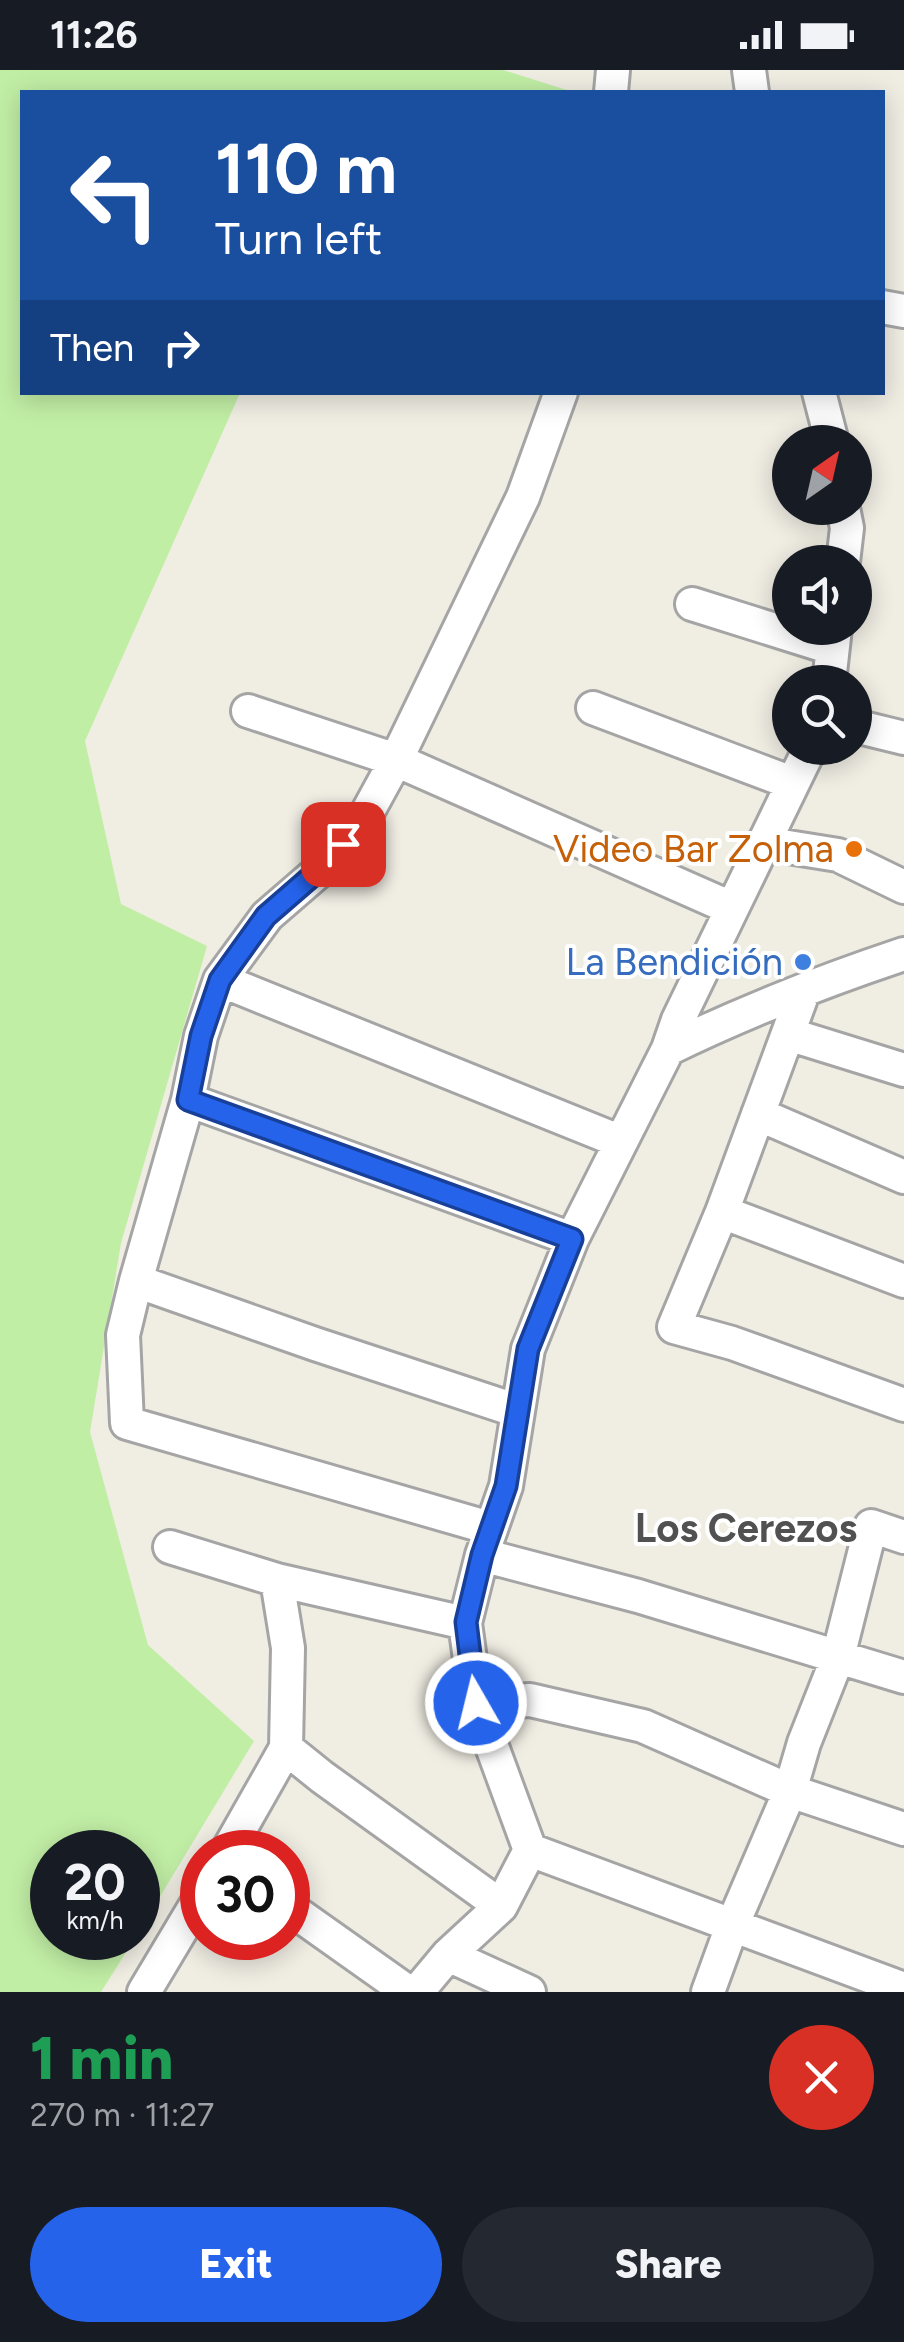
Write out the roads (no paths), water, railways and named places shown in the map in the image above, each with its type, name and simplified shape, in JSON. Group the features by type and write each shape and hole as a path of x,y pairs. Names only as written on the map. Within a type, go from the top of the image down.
{"street":[{"path":"561,395 523,498 361,824 326,864 266,916 220,980 201,1036 188,1100 124,1335 126,1423 486,1541 638,1596 904,1676"},
{"path":"820,395 828,425"},
{"path":"692,604 772,623"},
{"path":"594,708 792,783"},
{"path":"248,711 396,760 732,908"},
{"path":"872,730 904,738"},
{"path":"417,1992 448,1955 501,1906 530,1850 476,1703 466,1622 486,1541 506,1486 528,1349 572,1239 668,1049 678,1020 801,765"},
{"path":"763,842 838,855 904,887"},
{"path":"668,1049 726,1021 904,954"},
{"path":"220,980 620,1141"},
{"path":"804,990 722,1212 674,1326 904,1405"},
{"path":"788,1034 904,1070"},
{"path":"188,1100 572,1239"},
{"path":"758,1114 904,1177"},
{"path":"722,1212 904,1281"},
{"path":"136,1281 518,1411"},
{"path":"708,1992 790,1791 838,1656 871,1526 904,1537"},
{"path":"170,1547 277,1580 466,1622"},
{"path":"239,1830 286,1748 288,1648 277,1580"},
{"path":"476,1703 530,1700 643,1726 790,1791 904,1829"},
{"path":"286,1748 501,1906"},
{"path":"530,1850 904,1989"},
{"path":"310,1923 408,1992"},
{"path":"158,1987 180,1940"},
{"path":"448,1955 529,1992"}],"place":[{"name":"Video Bar Zolma","path":"854,849"},
{"name":"La Bendición","path":"803,962"}],"district":[{"name":"Los Cerezos","path":"746,1528"}]}
